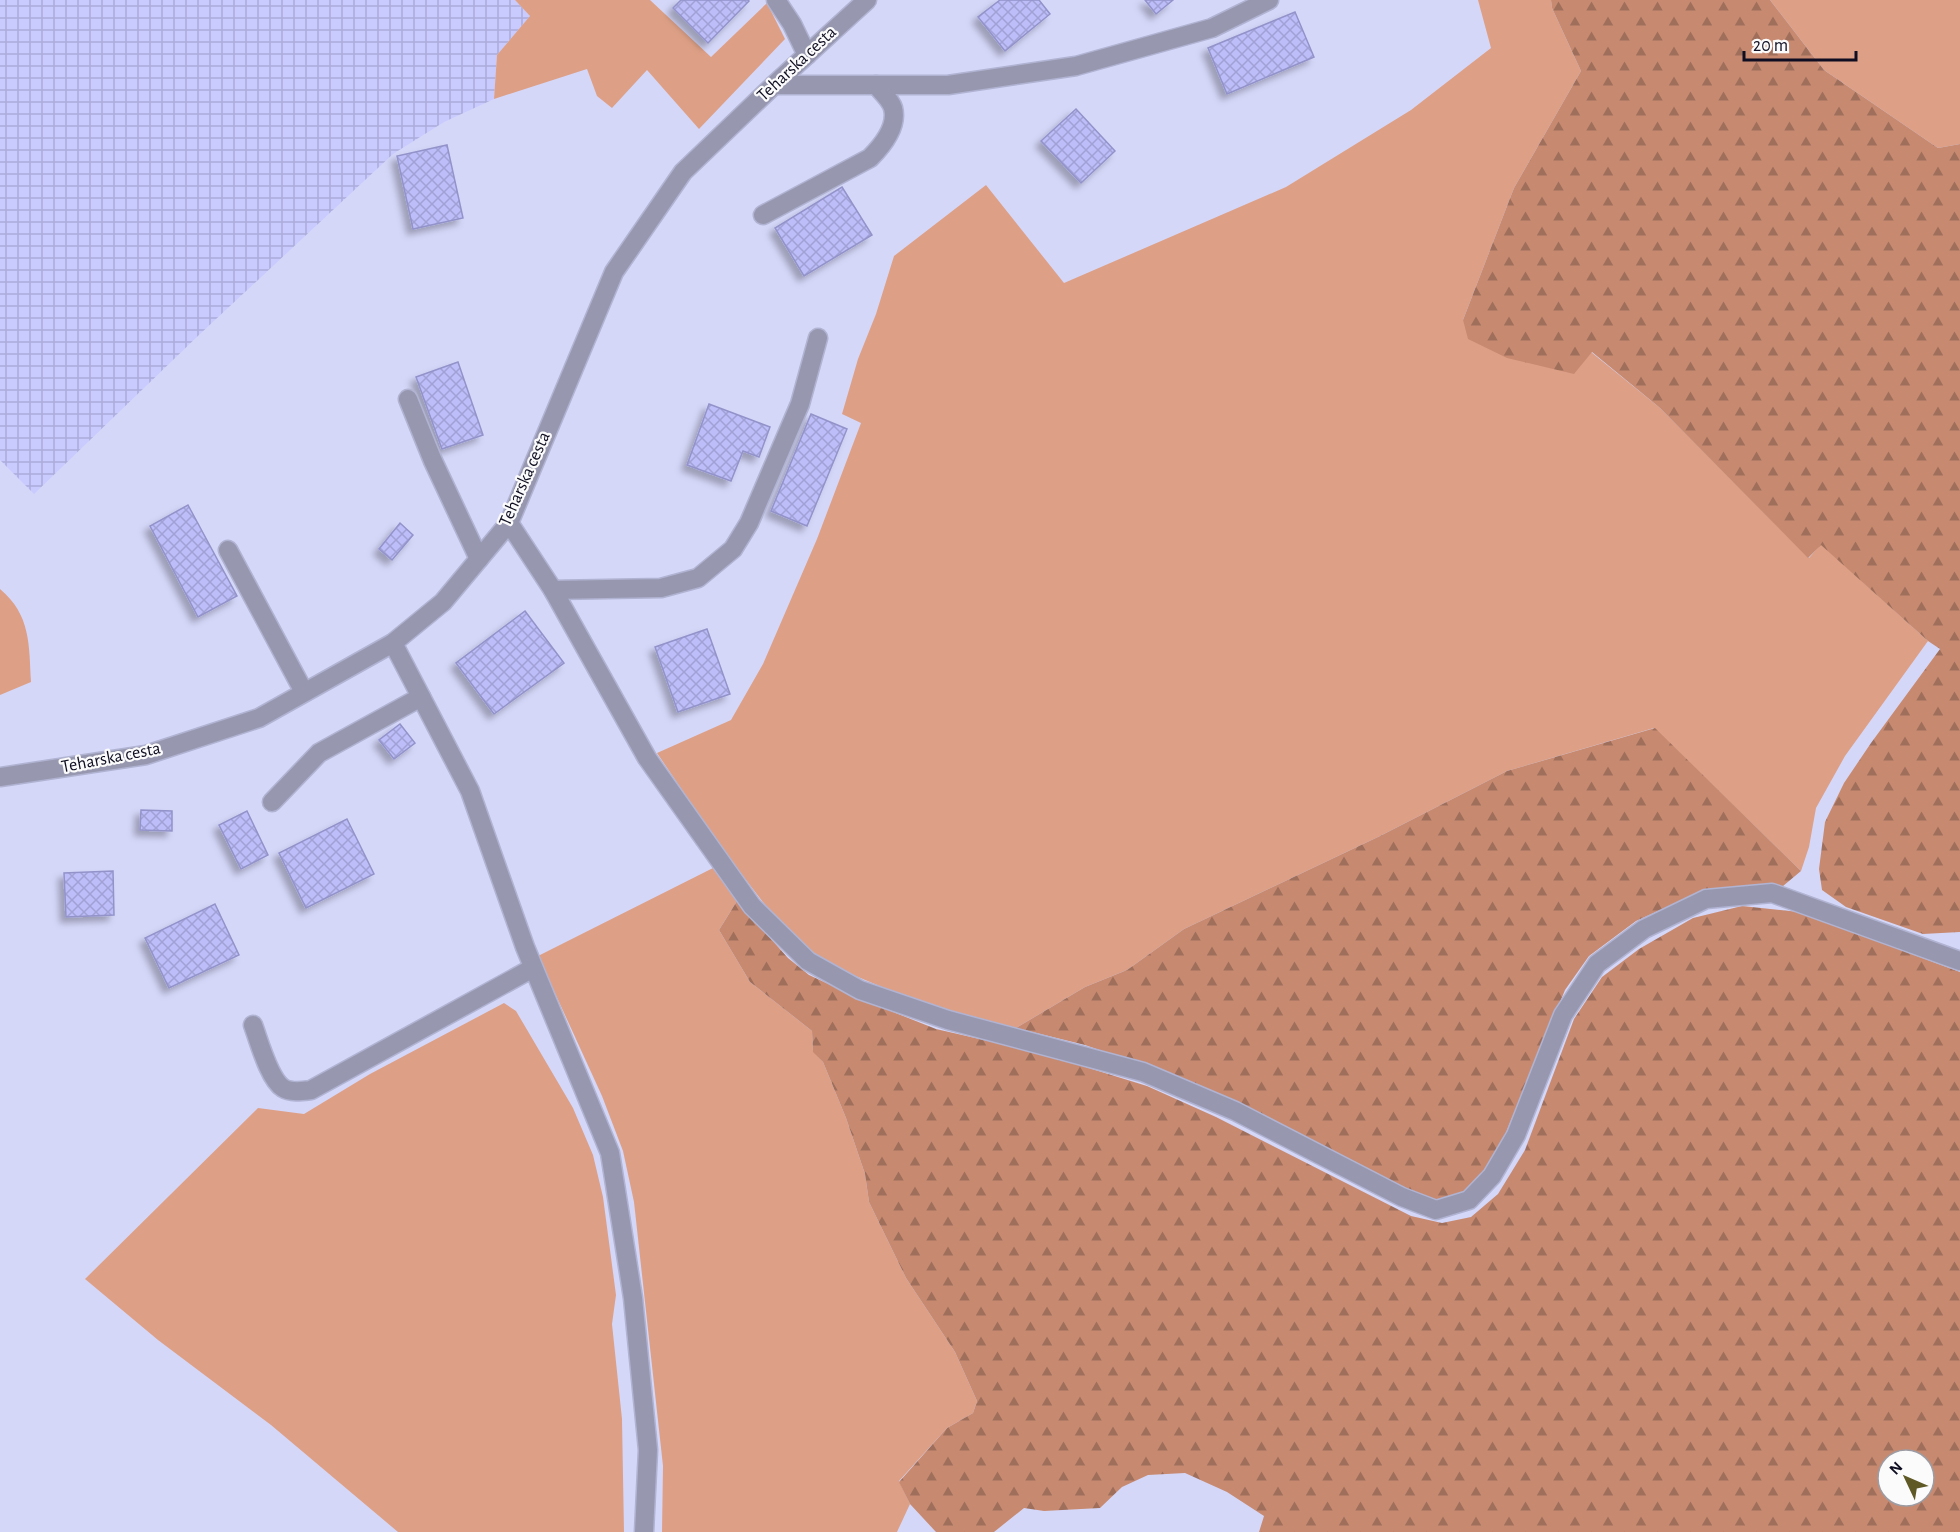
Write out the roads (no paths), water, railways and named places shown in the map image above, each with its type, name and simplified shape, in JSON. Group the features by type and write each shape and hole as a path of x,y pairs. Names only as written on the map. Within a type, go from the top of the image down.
{"street":[{"path":"776,0 792,24 807,55"},
{"name":"Teharska cesta","path":"0,777 146,755 259,718 393,643 443,602 509,523 614,272 683,172 867,0"},
{"path":"774,85 948,85 1076,66 1212,28 1269,0"},
{"path":"763,215 870,158 883,145 892,126 893,107 876,85"},
{"path":"553,590 660,588 698,578 733,549 749,523 800,404 818,338"},
{"path":"408,399 433,461 479,559"},
{"path":"509,523 553,590 647,758 752,906 808,961 860,990 948,1020 1143,1072 1235,1111 1402,1197 1436,1210 1469,1200 1492,1176 1516,1135 1563,1015 1597,964 1644,929 1706,899 1772,893 1960,961"},
{"path":"228,550 304,692"},
{"path":"393,643 470,791 533,968 610,1153 633,1298 648,1450 644,1532"},
{"path":"272,802 319,753 421,697"},
{"path":"253,1025 273,1077 284,1088 299,1092 311,1090 533,968"}]}
